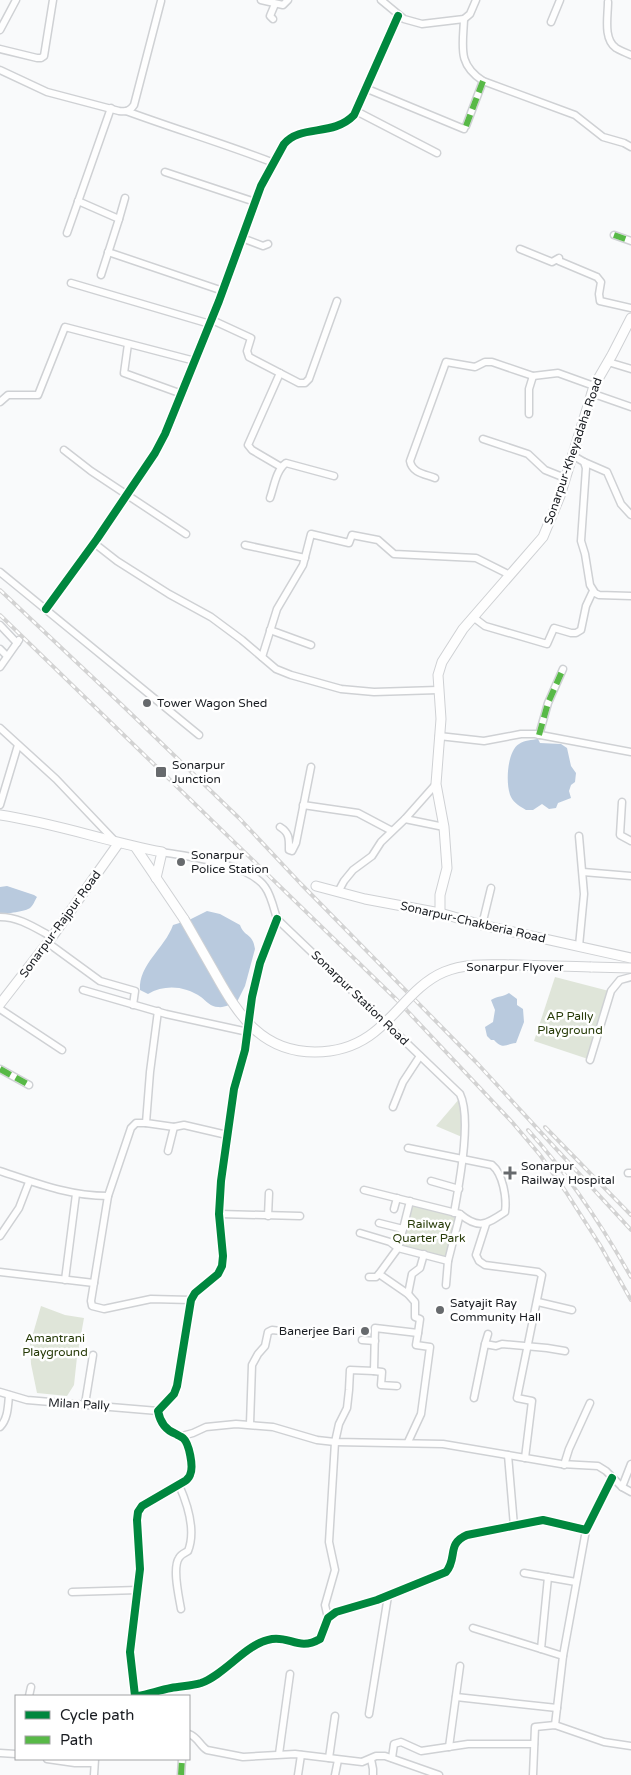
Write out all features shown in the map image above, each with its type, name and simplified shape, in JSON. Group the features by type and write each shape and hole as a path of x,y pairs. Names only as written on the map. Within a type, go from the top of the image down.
{"main road":[{"name":"Sonarpur-Kheyadaha Road","path":"440,913 440,895 447,868 444,827 436,784 440,703 438,675 442,662 463,629 543,536 565,478 593,389 630,321"},
{"path":"0,814 22,818 118,844 162,852 156,878"},
{"name":"Sonarpur-Rajpur Road","path":"0,1004 50,940 118,844"},
{"name":"Sonarpur Flyover","path":"136,848 184,919 246,1022 268,1039 293,1050 306,1052 329,1051 341,1049 364,1040 424,985 434,977 454,968 482,965 631,968"},
{"name":"Sonarpur-Chakberia Road","path":"316,886 631,958"}],"street":[{"path":"0,30 16,0"},
{"path":"0,49 36,58 44,56 54,0"},
{"path":"126,112 134,105 161,0"},
{"path":"261,0 283,5 288,0"},
{"path":"381,0 398,16 422,24 464,19 470,14 476,0"},
{"path":"551,22 560,0"},
{"path":"608,2 607,30 610,39 615,47 631,55"},
{"path":"273,19 270,16 275,4"},
{"path":"46,609 94,543 154,453 168,428 223,291 261,186 274,163 289,138 296,134 338,127 348,122 354,115 398,16"},
{"path":"464,19 462,55 472,74 483,82 575,115 603,137 631,148"},
{"path":"0,70 47,92 126,112 274,163"},
{"path":"365,88 465,127 483,82"},
{"path":"67,233 111,108"},
{"path":"356,111 437,153"},
{"path":"165,172 255,202"},
{"path":"101,275 125,198"},
{"path":"78,201 118,219"},
{"path":"614,235 631,241"},
{"path":"242,238 263,246 268,244"},
{"path":"520,250 552,262 559,258 559,261 597,277 601,282 600,301 631,308"},
{"path":"108,252 223,291"},
{"path":"71,283 211,322 249,336 252,340 247,351 249,357 299,383 305,383 309,379 337,301"},
{"path":"0,402 8,395 38,394 65,327 195,361"},
{"path":"128,344 124,373 182,394"},
{"path":"435,478 415,471 410,461 446,362 475,367 485,362 492,362 533,376 558,373 631,407"},
{"path":"608,362 631,369"},
{"path":"280,373 248,445 252,450 281,467"},
{"path":"529,414 529,389 533,376"},
{"path":"483,439 528,454 545,470 565,478"},
{"path":"64,450 91,471 186,534"},
{"path":"572,456 607,472 622,504 631,515"},
{"path":"584,462 586,468 580,533 590,585 593,591 599,595 631,596"},
{"path":"270,498 281,467 286,463 334,476"},
{"path":"262,656 276,609 298,574 305,558 311,534 349,543 352,536 378,540 394,554 476,558 510,575"},
{"path":"94,543 117,561 169,594 211,617 276,668 291,675 341,689 374,692 438,690"},
{"path":"245,545 305,558"},
{"path":"0,572 199,734"},
{"path":"473,617 485,626 547,644 554,628 570,633 576,633 581,630 586,606 593,591"},
{"path":"0,625 18,641 0,667"},
{"path":"270,630 311,645"},
{"path":"0,649 8,656"},
{"path":"539,735 548,704 563,668"},
{"path":"0,728 56,779 118,844"},
{"path":"439,736 484,741 498,740 522,734 539,735 631,752"},
{"path":"0,805 18,745"},
{"path":"280,827 286,830 290,839 289,850 292,851 296,843 311,767"},
{"path":"338,892 344,881 354,870 372,856 392,831 436,784"},
{"path":"622,802 620,835 631,841"},
{"path":"303,805 358,813 392,831"},
{"path":"405,819 444,827"},
{"path":"579,836 584,894 579,946"},
{"name":"Sonarpur Station Road","path":"162,852 221,863 240,870 265,887 277,919 420,1056 452,1084 460,1094 465,1103 463,1160 446,1285"},
{"path":"583,872 631,875"},
{"path":"482,925 491,888"},
{"path":"0,917 11,917 21,920 50,940 100,981 135,991 133,1005"},
{"path":"277,919 258,971 252,996 248,1032 234,1089 221,1181 219,1214 223,1256 222,1266 218,1274 195,1293 191,1300 177,1386 174,1394 158,1410 162,1424 169,1431 182,1436 219,1424 250,1424 273,1427 317,1440 443,1444 564,1465 598,1466 606,1471 622,1487 631,1492"},
{"path":"590,1060 612,992 620,980 631,977"},
{"path":"83,990 133,1005 248,1032"},
{"path":"0,1009 62,1050"},
{"path":"146,1123 158,1011"},
{"path":"393,1107 403,1082 420,1056"},
{"path":"0,1069 29,1085"},
{"path":"191,1300 151,1299 99,1309 92,1306 108,1196 131,1128 136,1124 146,1123 174,1127 184,1125 227,1135"},
{"path":"168,1151 174,1127"},
{"path":"364,1190 457,1214 477,1224 486,1224 505,1212 506,1206 502,1182 492,1165 408,1148"},
{"path":"0,1171 30,1182 76,1194 108,1196"},
{"path":"431,1180 459,1189"},
{"path":"0,1236 19,1208 30,1182"},
{"path":"268,1216 269,1193"},
{"path":"65,1280 76,1194"},
{"path":"394,1208 397,1198"},
{"path":"369,1277 376,1277 379,1274 398,1248 410,1201"},
{"path":"219,1214 300,1216"},
{"path":"378,1223 403,1229"},
{"path":"486,1224 476,1255 479,1261 485,1265 538,1272 542,1275 517,1398 532,1401 525,1458"},
{"path":"360,1234 390,1242 398,1248 448,1260"},
{"path":"408,1294 412,1274 420,1268 424,1254"},
{"path":"0,1272 94,1283"},
{"path":"379,1274 408,1294 415,1302 415,1317 420,1319 416,1345 430,1347 421,1414 408,1442"},
{"path":"538,1302 572,1310"},
{"path":"374,1371 375,1328 418,1333"},
{"path":"250,1424 252,1365 265,1346 268,1332 272,1330 300,1332"},
{"path":"474,1398 488,1334"},
{"path":"362,1340 375,1341"},
{"path":"485,1344 565,1351"},
{"path":"84,1404 93,1355"},
{"path":"328,1618 325,1605 335,1570 329,1542 335,1442 339,1424 347,1408 350,1370 382,1372 381,1384 397,1386"},
{"name":"Milan Pally","path":"0,1392 27,1400 158,1410"},
{"path":"0,1428 6,1416 10,1395"},
{"path":"564,1465 590,1403"},
{"path":"136,1695 130,1652 140,1570 136,1532 138,1512 142,1506 154,1498 180,1485 191,1471 190,1454 182,1436"},
{"path":"508,1455 514,1526"},
{"path":"622,1487 631,1464"},
{"path":"555,1725 563,1656 586,1530 612,1478"},
{"path":"180,1485 189,1511 191,1541 188,1551 177,1560 176,1572 182,1609"},
{"path":"141,1695 202,1683 251,1648 273,1639 294,1643 313,1643 320,1639 328,1618 336,1612 388,1596 446,1572 449,1569 454,1545 458,1539 467,1535 543,1520 586,1530"},
{"path":"524,1573 576,1582"},
{"path":"541,1649 548,1577"},
{"path":"72,1592 138,1590"},
{"path":"369,1714 388,1596"},
{"path":"473,1628 563,1656"},
{"path":"449,1747 460,1666"},
{"path":"279,1754 290,1674"},
{"path":"29,1695 31,1687"},
{"path":"456,1697 557,1708"},
{"path":"329,1758 335,1716"},
{"path":"533,1775 535,1727 555,1725 604,1742 631,1746"},
{"path":"190,1735 197,1739 203,1748 217,1753 243,1757 279,1754 301,1755 362,1762 376,1756 385,1756 439,1775"},
{"path":"392,1758 394,1744 397,1742 402,1742 422,1751 468,1744 534,1744"},
{"path":"0,1754 15,1754"},
{"path":"298,1775 301,1755"},
{"path":"371,1759 373,1775"},
{"path":"55,1760 75,1763 94,1761 94,1775"},
{"path":"181,1775 182,1760"},
{"path":"335,1775 338,1760"}],"green space":[{"name":"AP Pally Playground","path":"555,977 609,991 588,1059 534,1041"},
{"path":"460,1098 462,1104 462,1137 436,1126"},
{"name":"Railway Quarter Park","path":"412,1204 457,1216 446,1258 401,1246"},
{"name":"Amantrani Playground","path":"41,1306 65,1315 84,1318 74,1385 67,1396 37,1393 31,1364 30,1344"}],"water":[{"path":"538,739 540,743 561,744 567,748 571,766 576,773 575,782 571,785 569,791 571,798 558,803 556,808 549,809 542,804 533,810 526,810 511,797 508,785 508,769 512,754 519,744 528,740"},
{"path":"7,886 37,897 28,909 0,914 0,887"},
{"path":"207,911 220,914 240,925 254,944 255,949 245,986 237,1002 223,1007 215,1007 188,990 168,988 148,994 140,990 143,973 147,965 173,925"},
{"path":"509,993 517,999 517,1005 523,1009 524,1022 516,1043 502,1046 487,1036 485,1027 493,1022 495,1010 491,1000"}],"railway":[{"path":"0,590 239,818 301,884 476,1062 631,1230"},
{"path":"0,615 397,1000 512,1122 540,1155 566,1192 600,1245 631,1300"},
{"path":"545,1127 631,1215"},
{"path":"528,1130 584,1200 631,1277"}],"marked path":[{"path":"466,126 483,81"},
{"path":"614,235 631,241"},
{"path":"539,735 548,703 563,669"},
{"path":"0,1069 29,1085"},
{"path":"181,1775 182,1760"}],"cycle path":[{"path":"46,609 97,539 155,453 165,434 219,301 261,186 284,144 299,134 337,126 346,122 354,115 398,16"},
{"path":"135,1695 130,1652 140,1569 138,1512 142,1506 186,1481 191,1471 190,1455 185,1441 166,1428 160,1419 158,1411 174,1394 177,1386 191,1300 195,1293 218,1274 222,1266 223,1256 219,1214 221,1181 234,1089 245,1050 252,997 260,963 277,919"},
{"path":"142,1695 201,1683 219,1673 253,1646 272,1639 284,1639 306,1644 320,1639 328,1618 336,1612 377,1600 446,1572 451,1562 454,1547 467,1535 543,1520 586,1530 612,1478"}],"place":[{"name":"Tower Wagon Shed","path":"147,703"},
{"name":"Sonarpur Junction","path":"161,772"},
{"name":"Sonarpur Police Station","path":"181,862"},
{"name":"Sonarpur Railway Hospital","path":"510,1173"},
{"name":"Satyajit Ray Community Hall","path":"440,1310"},
{"name":"Banerjee Bari","path":"365,1331"}]}
